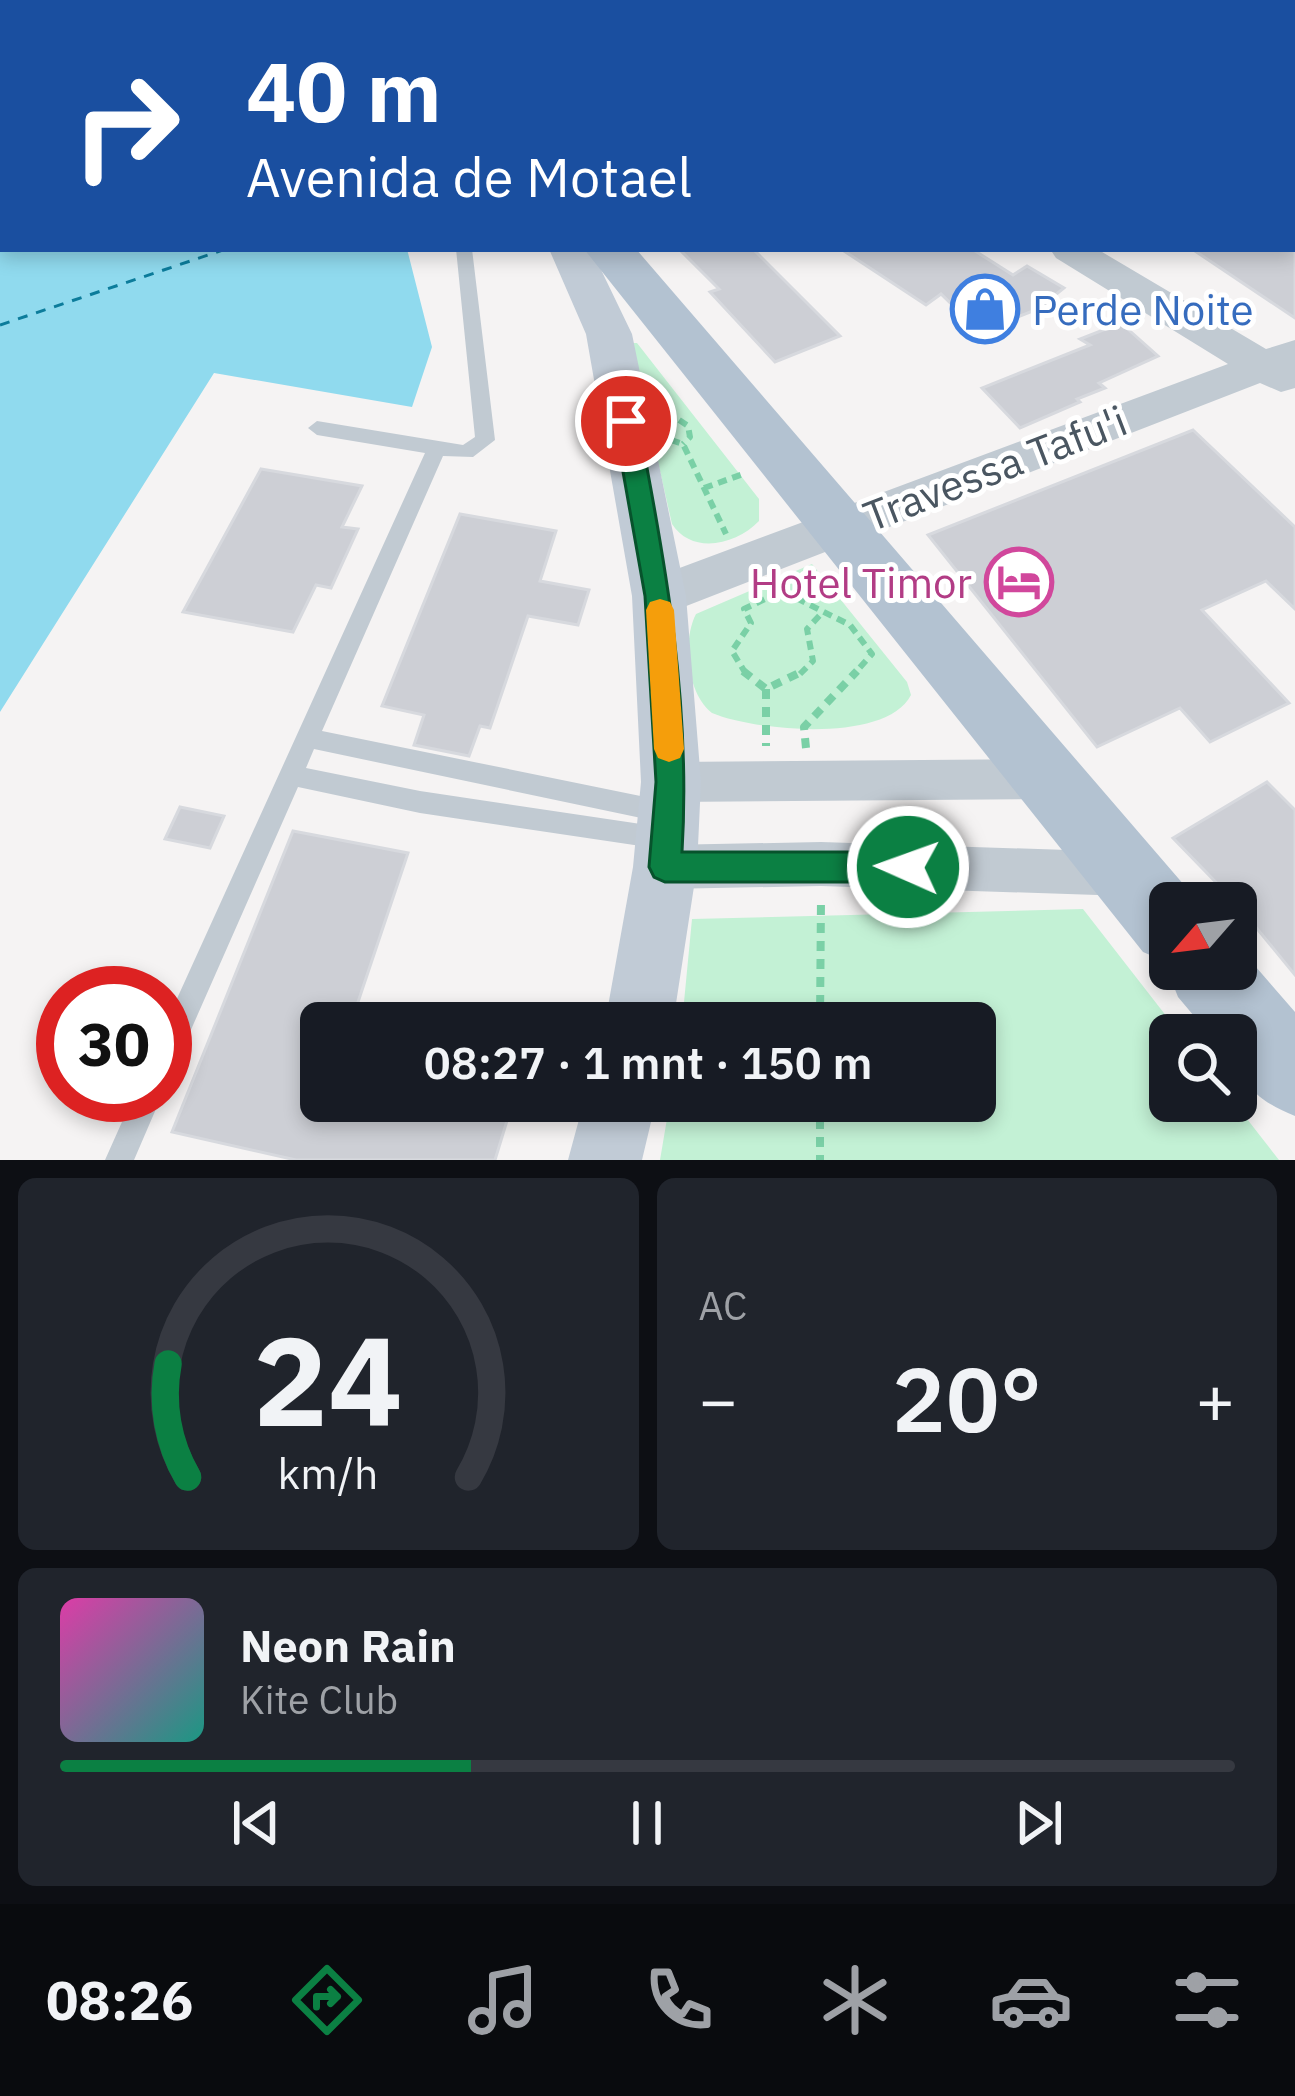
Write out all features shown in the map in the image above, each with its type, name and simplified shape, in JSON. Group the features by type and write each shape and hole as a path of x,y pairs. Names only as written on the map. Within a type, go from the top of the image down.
{"main road":[{"path":"571,252 609,334 659,596 668,825 642,1002"},
{"path":"612,252 1149,901"},
{"path":"1224,990 1295,1075"},
{"path":"604,1160 614,1122"}],"street":[{"path":"1075,252 1285,369"},
{"name":"Travessa Tafu'i","path":"659,596 747,559 1285,369"},
{"path":"668,825 789,782 1044,779"},
{"path":"668,825 820,864 1127,874"}],"lane":[{"path":"317,428 466,452 485,440 464,252"},
{"path":"192,997 437,448"},
{"path":"308,737 668,825"},
{"path":"291,775 420,802 668,825"},
{"path":"119,1160 136,1122"}],"path":[{"path":"683,444 690,437 688,426 676,418 665,420 662,433 683,444 728,538 747,559"},
{"path":"782,591 850,625 872,654 804,727 789,782 766,689 743,671 732,651 748,633 751,622 744,609 782,591"},
{"path":"766,689 797,677 813,661 807,629 820,614"},
{"path":"820,864 820,1002"},
{"path":"820,1122 820,1160"}],"green space":[{"path":"631,343 637,343 759,499 759,521 739,536 702,543 681,534 672,524"},
{"path":"812,564 907,682 911,695 897,711 848,727 787,728 712,713 697,693 689,666 689,638 696,614"},
{"path":"1083,909 1165,1014 1149,1014 1149,1122 1249,1122 1279,1160 660,1160 666,1122 996,1122 996,1002 684,1002 692,919"}],"water":[{"path":"0,252 408,252 432,347 412,407 214,373 0,712"}],"building":[{"path":"682,252 756,252 840,336 775,362 710,292 719,289"},
{"path":"846,252 977,252 1013,275 1027,266 1064,288 1038,309 980,332 941,294 926,305"},
{"path":"1196,252 1295,252 1295,318"},
{"path":"1121,323 1158,356 1099,383 1105,388 1077,399 1080,402 1020,428 982,388 1090,345 1080,339"},
{"path":"1193,430 1295,527 1295,609 1266,581 1202,610 1289,703 1210,742 1180,708 1097,747 928,535"},
{"path":"261,469 362,486 342,527 358,529 331,588 316,585 293,632 183,612"},
{"path":"460,514 556,531 540,581 589,590 578,625 528,616 490,728 480,726 469,756 414,745 424,715 382,706"},
{"path":"1267,782 1295,810 1295,975 1257,929 1257,882 1216,882 1173,838"},
{"path":"180,807 224,816 210,848 165,839"},
{"path":"293,831 408,853 358,1002 300,1002 300,1122 507,1122 495,1160 296,1160 172,1132 176,1122 192,1122 192,1082"}],"ferry route":[{"path":"0,325 217,252"}],"slow traffic":[{"path":"660,610 669,749"}],"place":[{"name":"Perde Noite","path":"985,309"},
{"name":"Hotel Timor","path":"1019,582"}],"route":[{"path":"626,421 659,596 671,782 665,867 908,867"}]}
